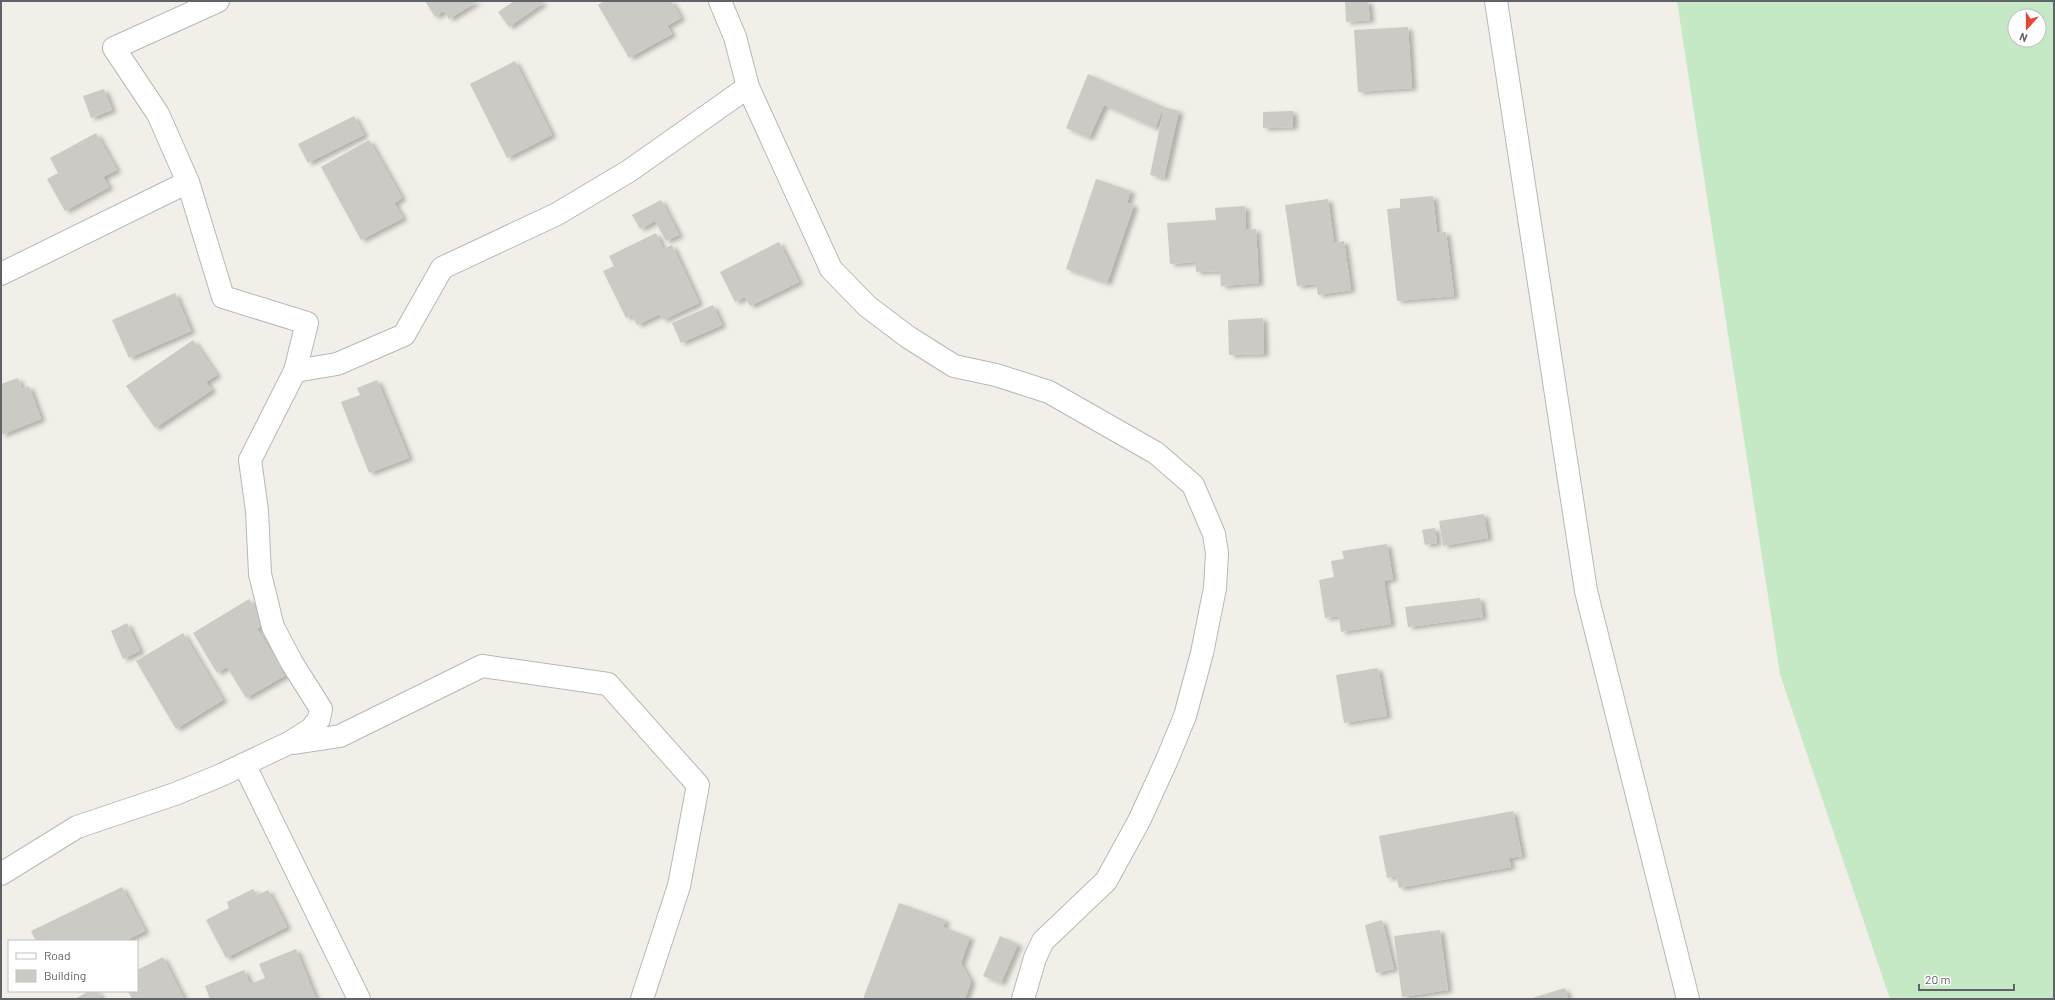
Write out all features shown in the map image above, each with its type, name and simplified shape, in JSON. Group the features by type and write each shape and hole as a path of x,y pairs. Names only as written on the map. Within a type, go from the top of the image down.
{"street":[{"path":"1,874 77,827 175,794 244,764 289,743 311,729 319,719 321,709 292,663 273,627 260,574 257,511 250,460 295,372 307,323 223,297 188,182 158,114 114,48 218,1"},
{"path":"720,1 735,37 748,87 831,269 867,306 908,337 954,366 996,375 1049,392 1156,453 1193,485 1214,534 1217,554 1215,588 1194,684 1185,716 1139,821 1106,881 1043,941 1035,958 1023,999"},
{"path":"1496,1 1586,591 1688,999"},
{"path":"295,372 337,364 404,335 442,268 558,214 629,171 748,87"},
{"path":"1,274 188,182"},
{"path":"289,743 340,736 482,666 608,684 698,785 679,886 642,999"},
{"path":"244,764 359,999"}],"green space":[{"path":"1677,1 2054,1 2054,999 1890,999 1780,674"}],"building":[{"path":"425,1 478,1 449,19 444,11 435,17"},
{"path":"514,1 542,1 543,3 509,27 498,12"},
{"path":"604,1 671,1 681,18 667,26 672,34 629,58 598,5"},
{"path":"1345,1 1368,1 1370,20 1346,22"},
{"path":"1408,27 1412,88 1358,92 1354,30"},
{"path":"515,61 552,135 507,158 470,84"},
{"path":"1088,74 1164,107 1155,128 1104,105 1089,138 1066,128"},
{"path":"104,89 112,110 91,118 83,96"},
{"path":"1164,107 1179,111 1164,178 1150,175"},
{"path":"1293,111 1293,127 1263,128 1263,112"},
{"path":"354,116 364,135 308,163 298,144"},
{"path":"96,133 117,170 103,177 109,187 65,211 47,179 58,173 50,158"},
{"path":"369,140 402,198 394,203 403,218 361,240 321,167"},
{"path":"1096,179 1131,191 1127,203 1134,205 1107,283 1066,269"},
{"path":"1433,196 1437,233 1446,232 1454,296 1397,301 1387,209 1400,208 1400,199"},
{"path":"1328,199 1334,243 1344,241 1351,290 1318,295 1316,284 1297,286 1285,205"},
{"path":"661,200 679,235 666,241 655,221 640,229 632,215"},
{"path":"1245,206 1246,230 1256,229 1259,283 1221,286 1220,271 1196,272 1195,262 1170,264 1167,223 1216,220 1215,208"},
{"path":"656,233 663,249 672,245 699,303 663,320 660,314 637,325 632,315 626,318 603,271 614,266 609,256"},
{"path":"779,242 799,282 750,306 745,297 735,302 720,272"},
{"path":"175,293 191,331 129,358 112,320"},
{"path":"713,305 722,325 681,343 672,323"},
{"path":"1263,318 1264,354 1229,355 1228,320"},
{"path":"193,340 217,375 206,382 212,390 155,428 126,386"},
{"path":"18,378 22,389 29,386 41,419 1,435 1,384"},
{"path":"377,380 409,458 369,473 341,402 360,395 357,388"},
{"path":"1484,514 1488,538 1443,546 1439,521"},
{"path":"1435,528 1437,543 1425,545 1422,530"},
{"path":"1387,544 1393,579 1384,581 1391,624 1341,632 1339,616 1325,618 1319,580 1334,577 1331,561 1344,559 1342,551"},
{"path":"1480,598 1483,617 1408,627 1405,607"},
{"path":"249,599 264,624 257,629 286,675 246,698 227,667 217,673 193,633"},
{"path":"127,623 140,651 123,659 111,631"},
{"path":"183,633 223,700 176,729 136,661"},
{"path":"1378,668 1387,716 1344,723 1336,675"},
{"path":"1513,811 1522,856 1509,858 1511,867 1399,888 1396,876 1387,878 1379,836"},
{"path":"122,887 145,931 127,940 36,940 31,931"},
{"path":"253,889 257,895 268,890 287,927 226,958 206,920 229,908 227,902"},
{"path":"899,903 946,920 943,927 970,937 961,963 971,982 965,999 863,999"},
{"path":"1382,920 1394,969 1376,973 1365,925"},
{"path":"1440,930 1448,990 1402,997 1394,936"},
{"path":"1000,936 1018,944 1001,983 983,976"},
{"path":"296,949 316,999 210,999 205,986 244,970 250,984 265,978 259,964"},
{"path":"163,957 184,999 132,999 128,992 138,992 138,970"},
{"path":"1565,988 1568,999 1529,999"},
{"path":"87,992 98,992 102,999 75,999"}]}
